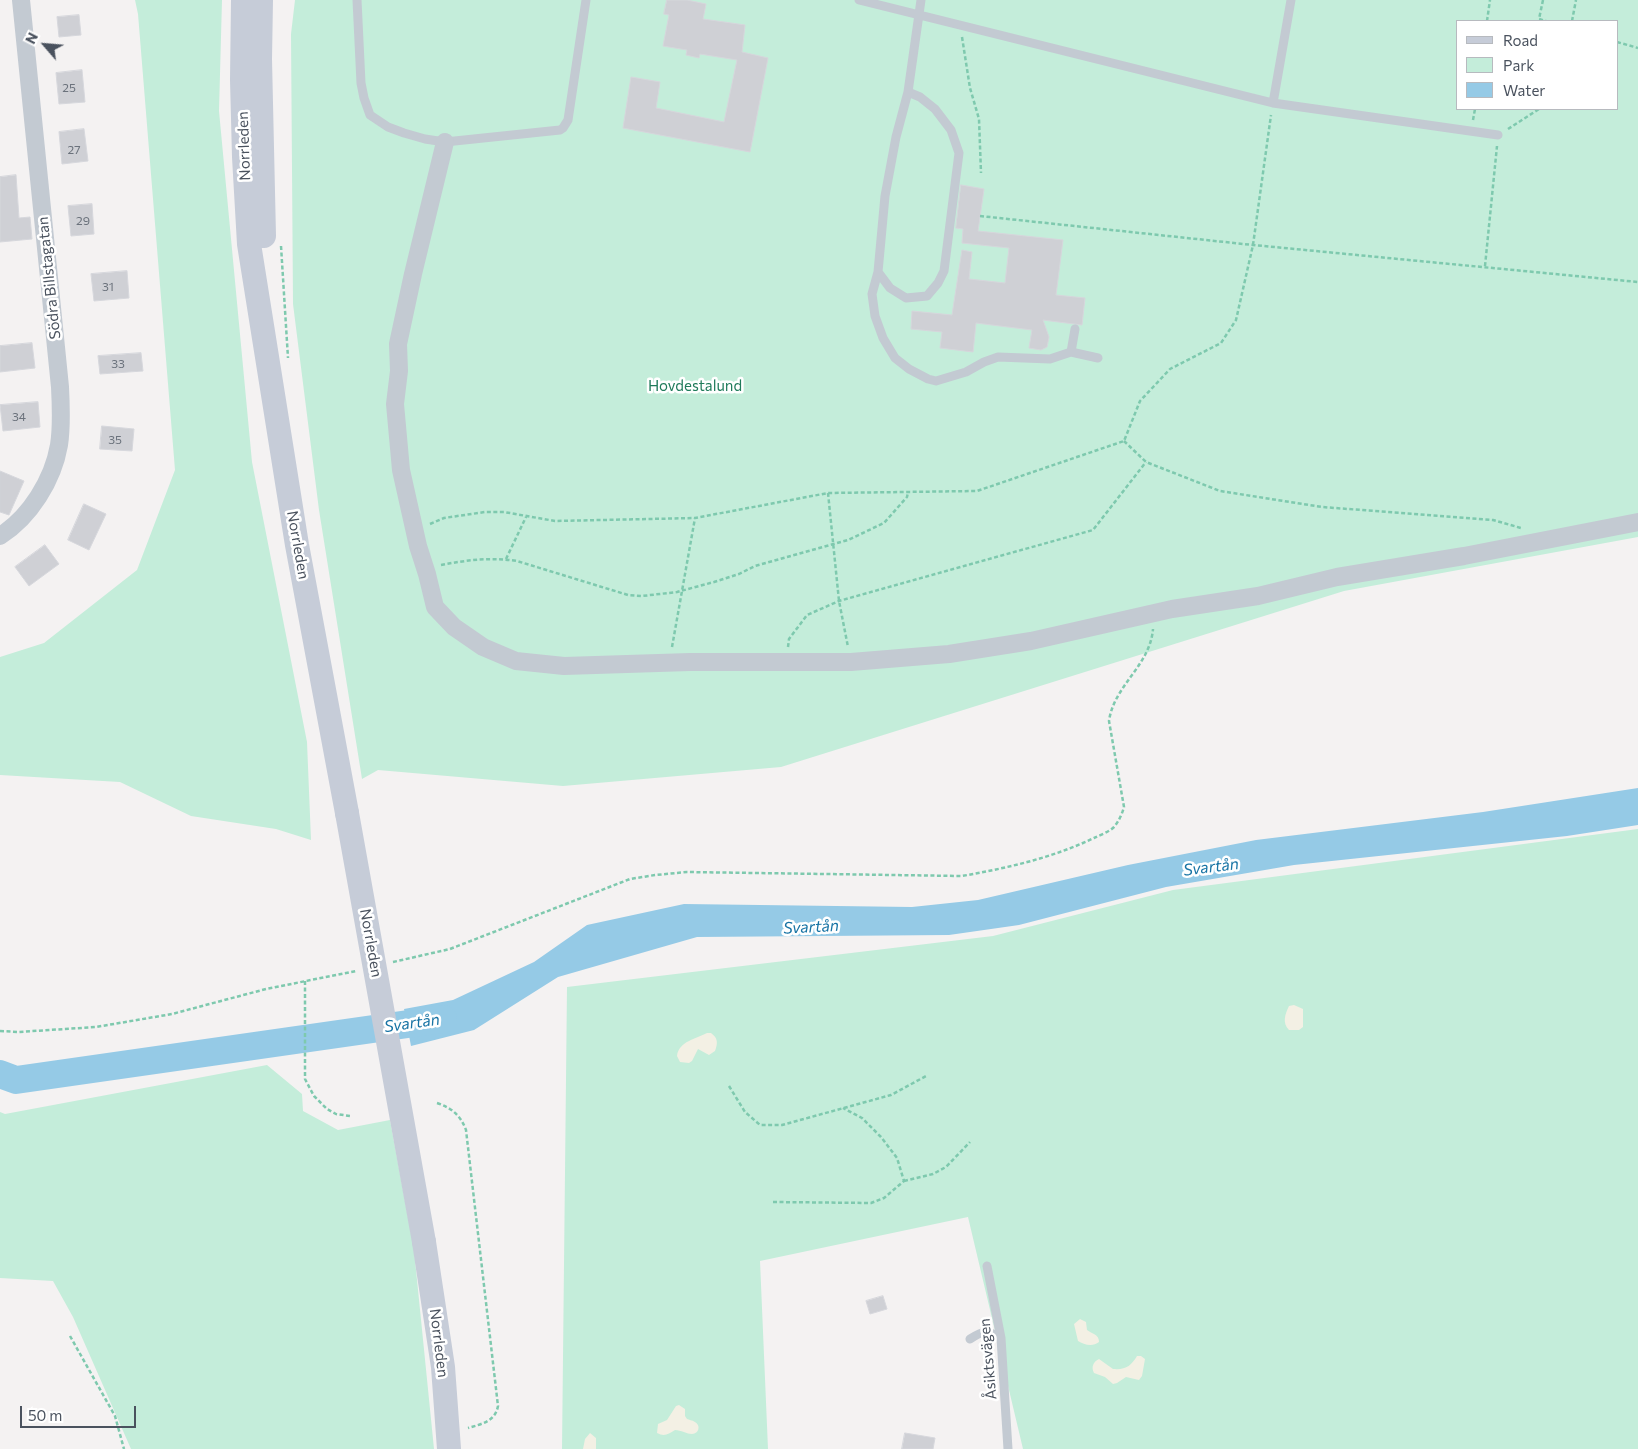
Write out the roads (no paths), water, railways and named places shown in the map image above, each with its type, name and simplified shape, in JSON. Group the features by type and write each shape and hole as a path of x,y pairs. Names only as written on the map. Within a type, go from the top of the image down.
{"main road":[{"name":"Norrleden","path":"243,0 242,80 249,244 297,545 424,1242 443,1367 449,1449"},
{"name":"Norrleden","path":"260,0 264,247 279,440"}],"street":[{"name":"Södra Billstagatan","path":"0,536 10,530 32,508 42,493 59,446 62,420 21,0"},
{"path":"445,142 398,344 399,371 395,404 401,470 414,530 435,607 454,627 483,647 516,661 564,666 669,663 851,662 949,654 1031,641 1154,612 1258,596 1337,576 1544,541 1638,522"}],"lane":[{"path":"357,0 361,83 370,115 388,127 404,133 425,140 445,142 560,130 563,128 568,120 586,0"},
{"path":"859,0 1273,104 1498,135"},
{"path":"922,0 908,92 896,137 885,196 878,272 872,294 875,316 883,338 894,358 928,380 936,381 966,372 984,362 998,358 1050,359 1071,352 1098,358"},
{"path":"1273,104 1290,0"},
{"path":"878,272 890,288 906,298 927,296 938,283 944,271 959,153 951,130 935,109 920,97 908,92"},
{"path":"1071,352 1075,329"},
{"name":"Åsiktsvägen","path":"988,1266 1001,1338 1008,1449"},
{"path":"970,1339 981,1332 989,1332 1001,1338"}],"water":[{"path":"1638,788 1638,825 1567,836 1294,865 1166,887 1019,925 949,935 697,937 558,977 474,1030 411,1046 404,1009 453,1000 534,962 587,925 684,904 912,907 978,900 1128,865 1256,840 1483,812"}],"waterway":[{"name":"Svartån","path":"0,1074 16,1080 443,1019"}],"park label":[{"name":"Hovdestalund","path":"695,386"}]}
